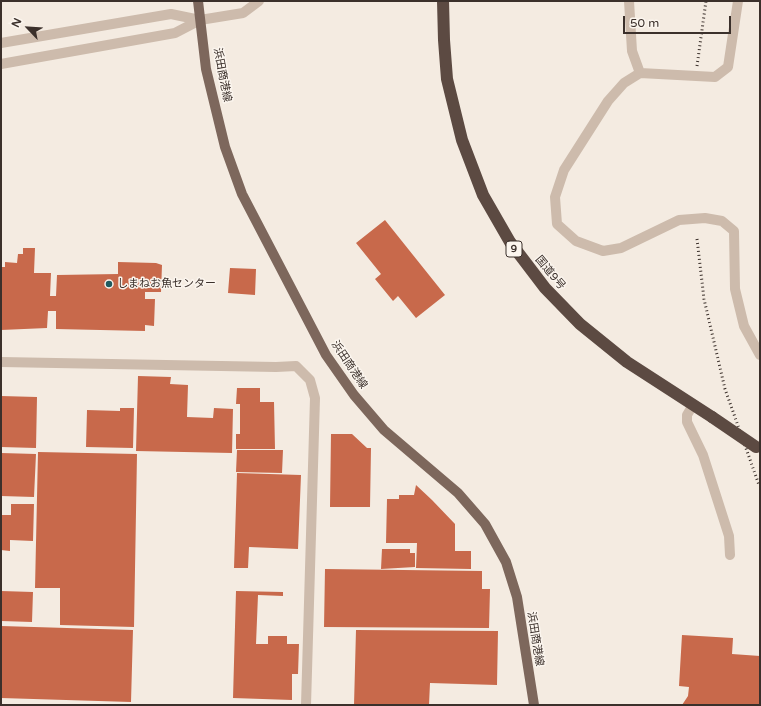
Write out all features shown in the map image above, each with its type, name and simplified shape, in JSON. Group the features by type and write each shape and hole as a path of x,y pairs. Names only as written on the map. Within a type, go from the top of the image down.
{"highway":[{"name":"国道9号","path":"443,1 447,79 462,140 483,194 510,242 545,288 580,324 627,362 758,448"}],"main road":[{"name":"浜田商港線","path":"198,1 206,69 225,147 242,194 326,356 354,396 384,430 458,493 485,524 506,562 516,597 534,705"}],"street":[{"path":"1,64 175,33 200,20 243,13 259,1"},
{"path":"629,1 632,51 640,73"},
{"path":"738,1 728,67 715,77 640,73 624,83 608,101 564,170 555,197 556,224 576,240 603,251 621,248 679,220 704,218 722,221 734,231 735,289 744,326 760,355"},
{"path":"1,43 171,14 200,20"},
{"path":"1,362 276,367 296,366 310,380 315,398 306,705"},
{"path":"692,405 687,415 687,422 703,455 729,536 730,554"}],"building":[{"path":"385,220 445,295 416,318 398,296 393,301 375,279 381,274 356,243"},
{"name":"しまねお魚センター","path":"23,248 35,248 34,273 51,273 50,296 56,296 57,275 118,274 118,262 156,263 162,265 161,292 145,292 145,299 155,299 154,326 145,325 145,331 56,329 56,311 48,311 47,328 1,330 1,267 5,267 5,262 17,263 18,254 23,254"},
{"path":"230,268 256,269 255,295 228,293"},
{"path":"138,376 171,377 170,384 188,385 187,417 213,418 214,408 233,409 232,453 136,451"},
{"path":"237,388 260,388 260,402 274,402 275,449 236,449 236,434 240,434 240,404 236,404"},
{"path":"1,396 37,397 36,448 1,447"},
{"path":"120,408 134,408 133,448 86,447 87,410 120,411"},
{"path":"331,434 352,434 367,448 371,448 370,507 330,507"},
{"path":"237,450 283,450 282,473 236,472"},
{"path":"38,452 137,454 134,627 60,625 60,588 35,588"},
{"path":"1,453 36,454 34,497 1,496"},
{"path":"237,473 301,475 298,549 249,547 248,568 234,568"},
{"path":"416,485 455,524 455,551 471,551 471,569 416,568 417,543 386,543 387,499 399,499 399,495 414,495"},
{"path":"11,504 34,504 33,541 10,540 10,551 1,550 1,515 11,515"},
{"path":"382,549 410,549 410,553 415,553 415,567 381,569"},
{"path":"325,569 482,571 482,589 490,589 489,628 324,627"},
{"path":"1,591 33,592 32,622 1,621"},
{"path":"236,591 283,592 283,596 258,595 256,644 268,644 268,636 287,636 287,644 299,644 298,674 292,674 292,700 233,698"},
{"path":"1,626 133,630 131,702 1,698"},
{"path":"356,630 498,631 497,685 430,683 429,705 354,705"},
{"path":"682,635 733,638 732,654 760,656 760,705 682,705 688,696 689,687 679,686"}],"railway":[{"path":"697,66 706,1"},
{"path":"697,239 704,299 725,389 759,485"}],"place":[{"name":"しまねお魚センター","path":"109,284"}]}
